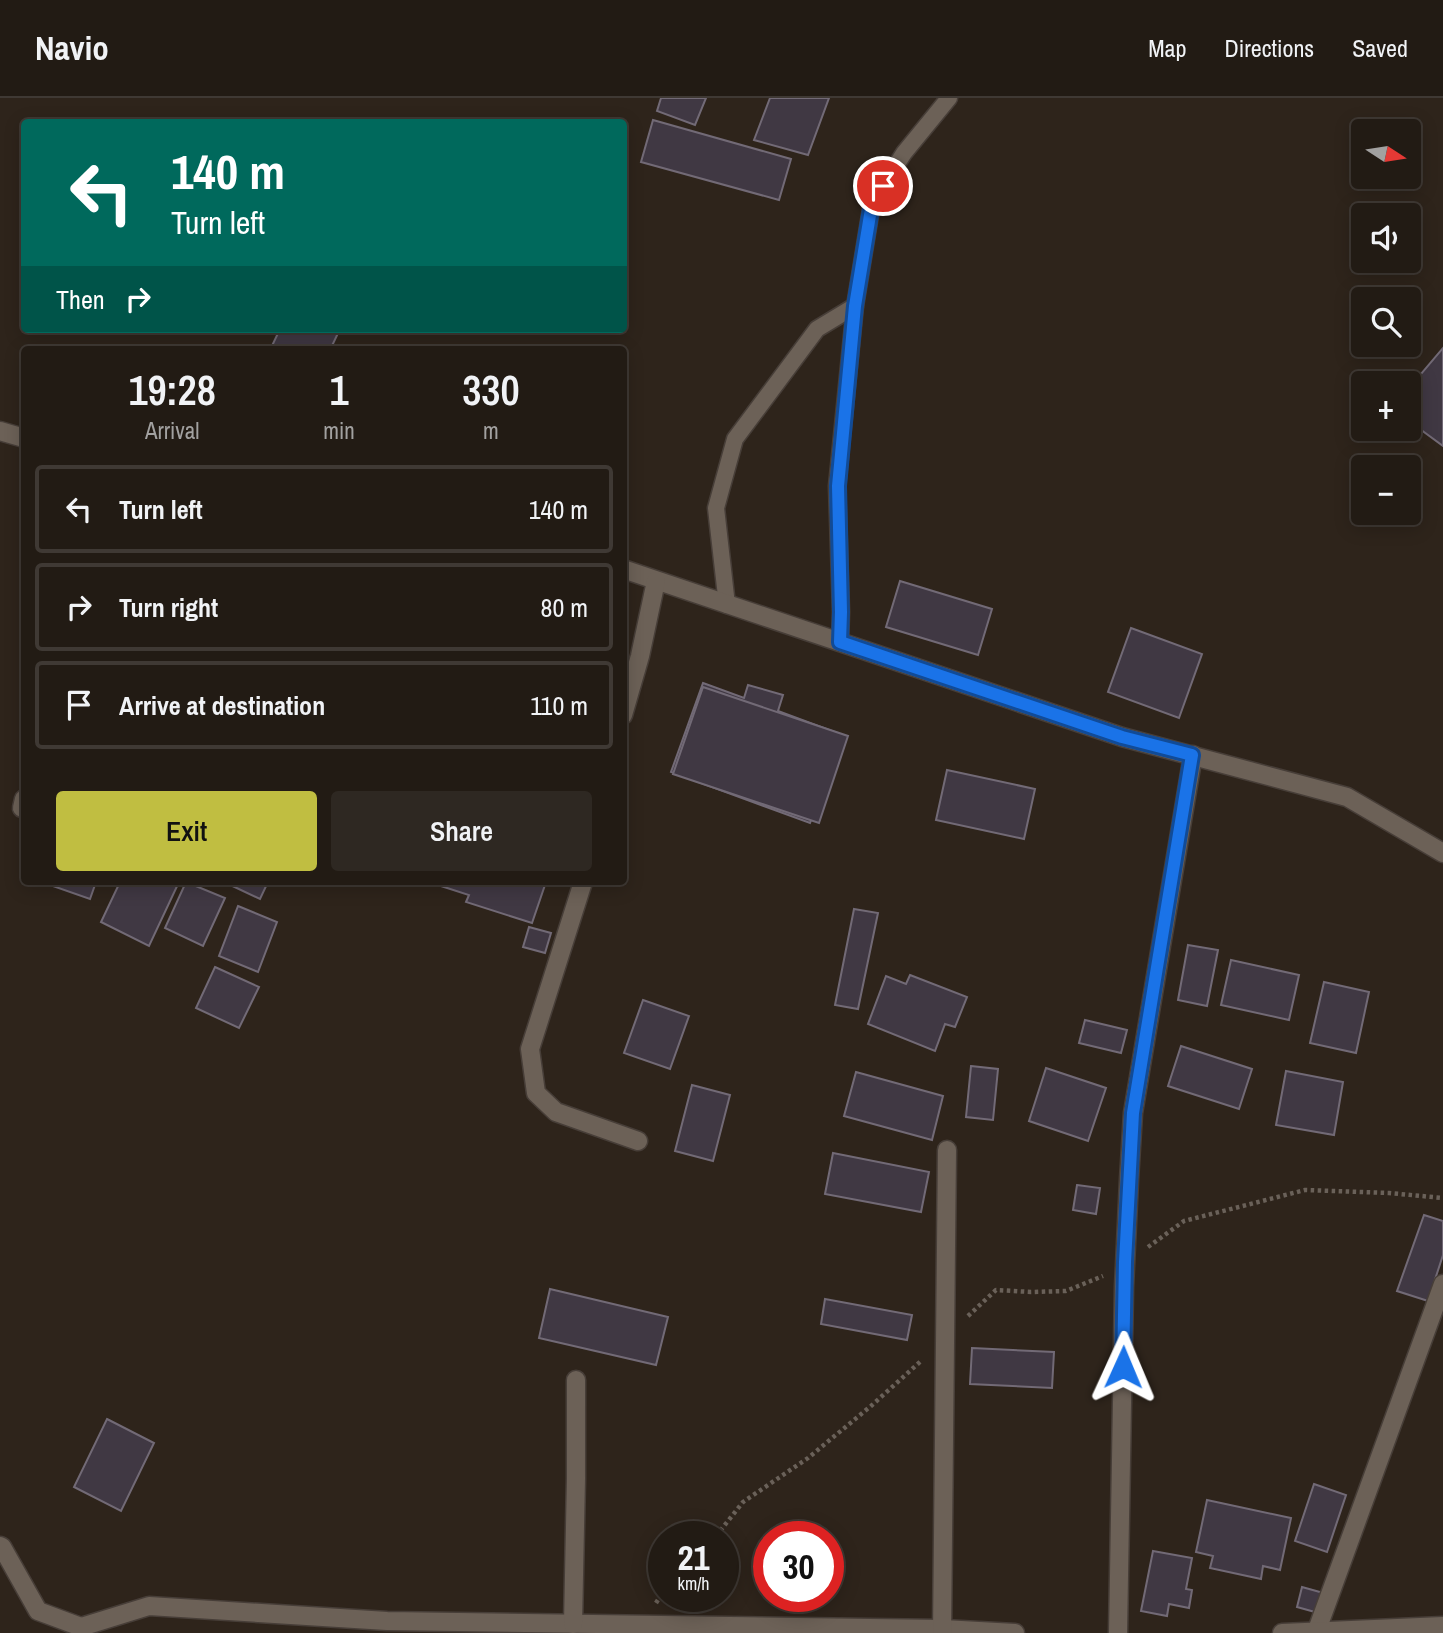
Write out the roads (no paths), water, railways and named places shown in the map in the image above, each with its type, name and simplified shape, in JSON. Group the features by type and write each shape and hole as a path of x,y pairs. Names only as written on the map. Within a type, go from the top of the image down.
{"street":[{"path":"0,431 21,437"},
{"path":"627,570 1122,737 1347,797 1443,853"},
{"path":"627,701 656,581"},
{"path":"1118,1633 1125,1262 1133,1113 1192,755"},
{"path":"582,885 530,1049 536,1093 556,1112 638,1141"},
{"path":"943,1631 947,1150"},
{"path":"1317,1630 1443,1284"},
{"path":"573,1624 576,1380"},
{"path":"0,1546 38,1611 82,1627 103,1626 149,1606 351,1626 387,1621 1015,1633"},
{"path":"1285,1633 1443,1626"}],"lane":[{"path":"840,642 838,486 855,306 872,203 904,153 950,98"},
{"path":"727,604 716,508 735,439 817,329 855,306"}]}
